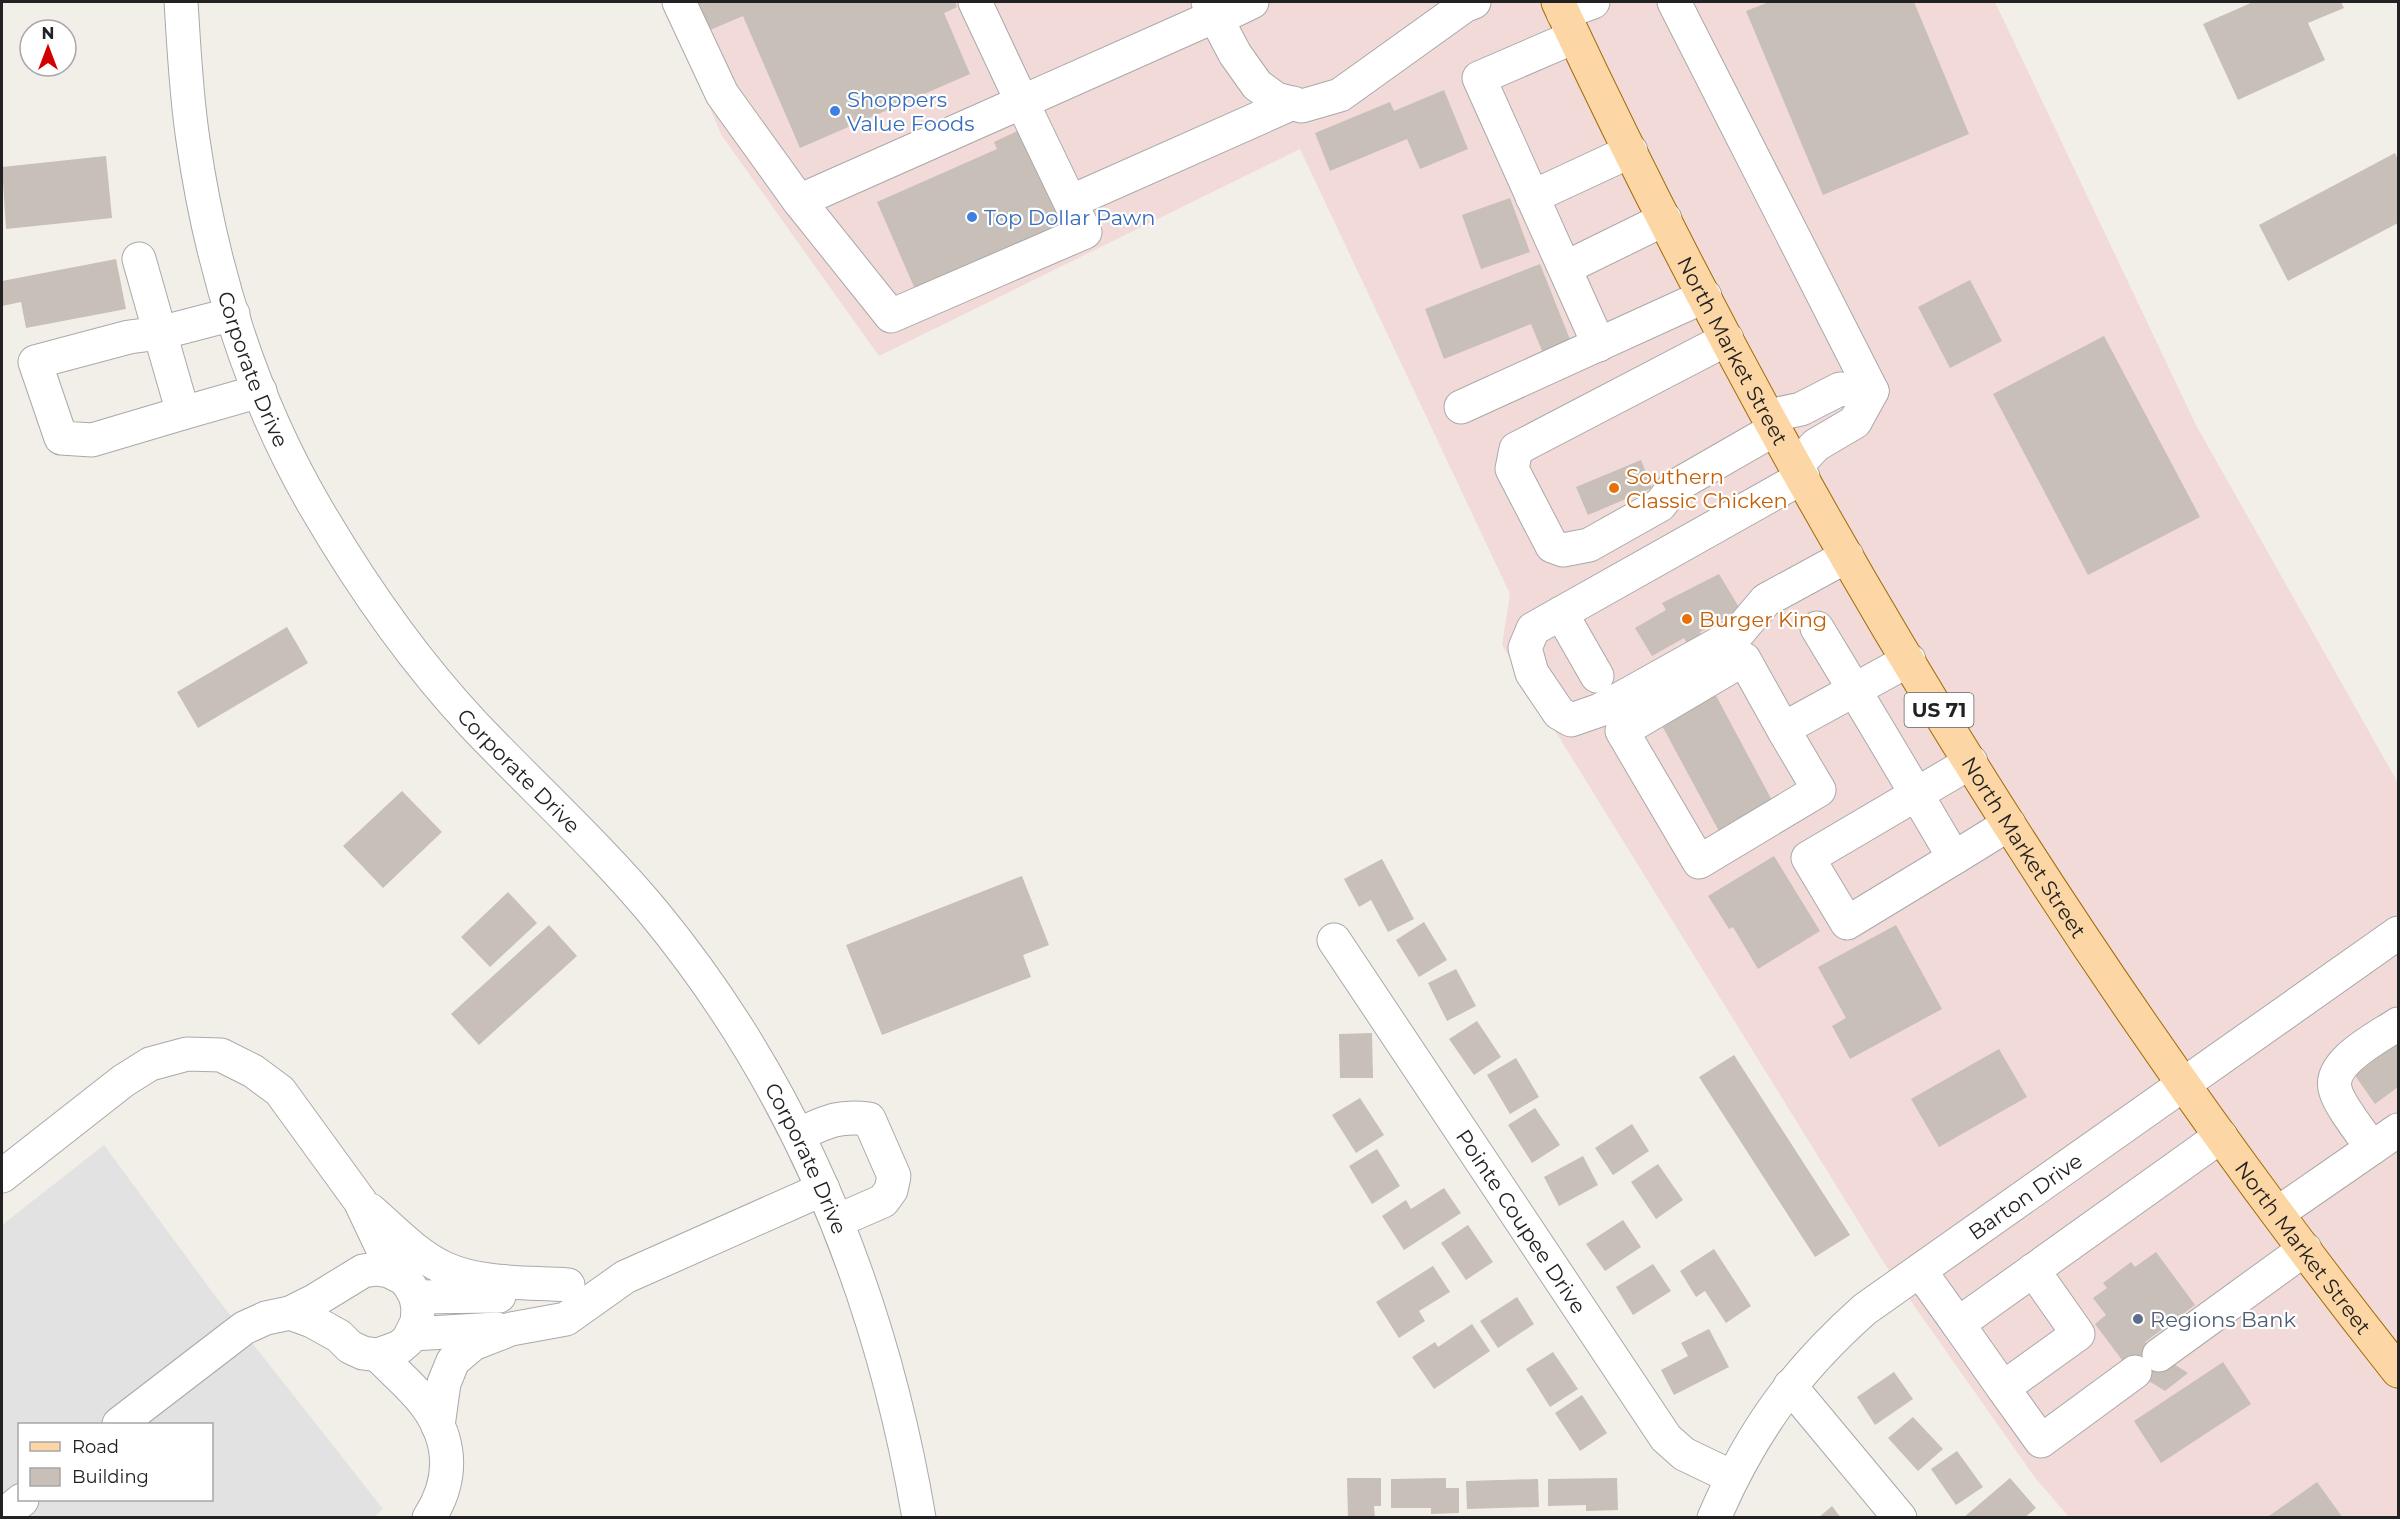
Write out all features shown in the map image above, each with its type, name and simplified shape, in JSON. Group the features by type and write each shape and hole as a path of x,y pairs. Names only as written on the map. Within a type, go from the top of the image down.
{"main road":[{"name":"North Market Street","path":"1572,13 1631,152 1727,339 1847,556 1971,762 2139,1020 2221,1137 2398,1371"}],"street":[{"name":"Corporate Drive","path":"181,2 192,140 207,218 233,314 260,391 288,454 314,505 359,579 439,686 574,824 653,912 690,958 739,1030 798,1135 837,1221 872,1314 898,1408 919,1518"},
{"path":"679,2 722,94 799,201 891,316 1085,232 975,2"},
{"path":"1212,9 1225,15 1252,2"},
{"path":"1212,9 1235,54 1257,85 1276,99 1302,106 1340,95 1464,6 1474,2"},
{"path":"1674,2 1872,392"},
{"path":"799,201 1022,102 1212,9"},
{"path":"1572,13 1479,78 1599,345"},
{"path":"1070,202 1293,103"},
{"path":"1532,196 1631,152"},
{"path":"1565,268 1665,219"},
{"path":"139,260 183,413"},
{"path":"1461,407 1705,296"},
{"path":"233,314 160,333 129,337 35,362 61,438 92,440 260,391"},
{"path":"1727,339 1516,449 1512,469 1552,546 1563,550 1589,545 1660,505 1674,487 1772,423 1840,388 1872,392"},
{"path":"1847,556 1766,600 1738,633 1600,710 1571,720 1559,713 1532,673 1525,648 1533,629 1799,472 1816,445 1855,422 1872,392"},
{"path":"1562,613 1597,676"},
{"path":"1817,628 1954,858"},
{"path":"1744,659 1783,729 1819,790 1699,862 1622,731 1744,659"},
{"path":"1783,729 1909,660"},
{"path":"1971,762 1808,858 1847,923 2010,824"},
{"name":"Barton Drive","path":"1714,1518 1751,1441 1790,1386 1820,1351 1857,1316 2398,933"},
{"name":"Pointe Coupee Drive","path":"1334,940 1666,1438 1684,1454 1732,1477"},
{"path":"2372,1148 2335,1092 2335,1075 2346,1060 2398,1024"},
{"path":"2,1176 123,1081 150,1064 187,1054 221,1055 253,1071 280,1091 360,1201 386,1256 408,1287 418,1309 417,1322 410,1337 400,1347 378,1355 363,1353 350,1347 339,1336 290,1312"},
{"path":"798,1135 827,1121 848,1116 869,1119 878,1138 894,1176 891,1190 883,1201 837,1221"},
{"path":"2278,1213 2398,1130"},
{"path":"1958,1324 2221,1137"},
{"path":"410,1337 511,1329 566,1319 625,1277 823,1189"},
{"path":"339,1336 332,1311 335,1298 346,1281 360,1201"},
{"path":"360,1201 411,1247 442,1267 467,1276 568,1285"},
{"path":"1920,1271 2040,1441 2305,1249"},
{"path":"122,1423 244,1328 266,1318 290,1312 363,1271 376,1269 389,1271 408,1287 526,1296 568,1285 625,1277"},
{"path":"2003,1388 2078,1334 2033,1270"},
{"path":"432,1416 453,1361 473,1344 511,1329"},
{"path":"410,1337 432,1416 442,1435 446,1455 447,1479 438,1504 429,1518"},
{"path":"378,1355 432,1416"},
{"path":"1790,1386 1900,1518"},
{"path":"2,1516 21,1501"}],"shaded area":[{"path":"664,2 1995,2 2196,425 2398,783 2398,1517 2069,1517 2036,1479 1884,1263 1502,645 1510,594 1300,149 879,356 722,136"},
{"path":"104,1145 216,1297 383,1509 373,1518 2,1518 2,1225"}],"building":[{"name":"Shoppers Value Foods","path":"689,2 955,2 957,7 944,13 970,74 800,148 743,16 703,33"},
{"path":"1769,2 1914,2 1969,134 1823,195 1746,11"},
{"path":"2253,2 2341,2 2344,8 2308,23 2325,60 2238,100 2203,24"},
{"path":"1444,90 1468,149 1420,169 1407,139 1330,171 1315,133 1390,102 1394,111"},
{"name":"Top Dollar Pawn","path":"1022,129 1067,231 918,296 877,202 997,149 994,142"},
{"path":"2395,153 2398,160 2398,223 2288,281 2259,225"},
{"path":"106,156 112,218 6,229 2,167"},
{"path":"1510,198 1530,252 1481,269 1462,215"},
{"path":"116,259 126,309 26,328 21,302 2,306 2,281"},
{"path":"1540,264 1573,347 1545,358 1531,324 1444,359 1425,309"},
{"path":"1970,280 2002,341 1950,368 1918,307"},
{"path":"2104,336 2200,517 2088,575 1993,394"},
{"name":"Southern Classic Chicken","path":"1641,460 1652,488 1588,515 1576,487"},
{"name":"Burger King","path":"1719,574 1740,609 1700,632 1702,637 1688,645 1684,638 1652,656 1635,628 1666,610 1662,603"},
{"path":"287,627 308,663 198,728 177,692"},
{"path":"1713,690 1775,806 1721,835 1659,720"},
{"path":"402,791 442,832 383,888 343,846"},
{"path":"1774,856 1820,931 1758,969 1733,927 1729,929 1708,896"},
{"path":"1382,859 1414,919 1388,932 1371,900 1359,907 1344,879"},
{"path":"1022,876 1049,945 1023,955 1031,977 882,1035 846,945"},
{"path":"508,892 537,923 490,967 461,937"},
{"path":"1424,922 1447,960 1419,977 1396,940"},
{"path":"549,925 577,956 479,1045 451,1014"},
{"path":"1896,925 1942,1009 1850,1059 1832,1026 1846,1018 1818,967"},
{"path":"1456,969 1476,1006 1447,1021 1428,983"},
{"path":"1477,1021 1501,1057 1474,1075 1449,1039"},
{"path":"1372,1033 1373,1078 1340,1078 1339,1034"},
{"path":"2398,1042 2398,1087 2375,1104 2354,1074"},
{"path":"1999,1049 2027,1097 1939,1147 1911,1099"},
{"path":"1734,1055 1850,1235 1815,1257 1699,1077"},
{"path":"1516,1058 1539,1097 1510,1114 1487,1075"},
{"path":"1360,1098 1384,1135 1356,1153 1332,1115"},
{"path":"1535,1108 1560,1145 1532,1163 1508,1125"},
{"path":"1632,1124 1649,1151 1613,1175 1595,1148"},
{"path":"1377,1149 1400,1186 1372,1204 1349,1166"},
{"path":"1583,1156 1598,1185 1559,1206 1544,1177"},
{"path":"1658,1164 1683,1200 1656,1219 1631,1182"},
{"path":"1444,1188 1461,1213 1404,1250 1382,1216 1406,1200 1411,1209"},
{"path":"1623,1220 1641,1247 1605,1271 1586,1244"},
{"path":"1468,1225 1493,1262 1466,1280 1441,1243"},
{"path":"1714,1249 1751,1306 1726,1323 1705,1291 1696,1297 1680,1271"},
{"name":"Regions Bank","path":"2156,1252 2195,1305 2145,1342 2150,1349 2188,1373 2165,1391 2128,1368 2095,1324 2106,1315 2093,1298 2107,1288 2103,1283 2131,1262 2135,1267"},
{"path":"1653,1264 1671,1291 1633,1315 1616,1287"},
{"path":"1433,1266 1450,1292 1419,1311 1425,1321 1399,1338 1376,1302"},
{"path":"1517,1297 1534,1324 1498,1348 1480,1321"},
{"path":"1472,1324 1490,1351 1434,1389 1412,1357 1435,1342 1438,1347"},
{"path":"1709,1329 1729,1367 1674,1395 1661,1370 1688,1356 1681,1343"},
{"path":"1553,1352 1578,1389 1550,1407 1526,1369"},
{"path":"2223,1362 2251,1404 2161,1463 2134,1421"},
{"path":"1894,1372 1913,1399 1875,1425 1857,1397"},
{"path":"1582,1395 1607,1433 1580,1451 1555,1413"},
{"path":"1913,1417 1943,1449 1918,1471 1888,1438"},
{"path":"1957,1451 1983,1487 1956,1505 1931,1469"},
{"path":"1347,1478 1381,1478 1381,1506 1374,1506 1375,1518 1348,1518"},
{"path":"1446,1478 1446,1488 1459,1488 1459,1513 1431,1514 1431,1508 1391,1508 1391,1479"},
{"path":"1617,1478 1618,1510 1586,1511 1586,1505 1548,1506 1548,1479"},
{"path":"2010,1478 2036,1508 2024,1518 1963,1518"},
{"path":"1538,1479 1539,1507 1467,1509 1466,1481"},
{"path":"2317,1482 2343,1518 2266,1518"},
{"path":"1832,1506 1841,1518 1818,1518"}],"place":[{"name":"Shoppers Value Foods","path":"835,111"},
{"name":"Top Dollar Pawn","path":"972,217"},
{"name":"Southern Classic Chicken","path":"1614,488"},
{"name":"Burger King","path":"1687,619"},
{"name":"Regions Bank","path":"2138,1319"}]}
